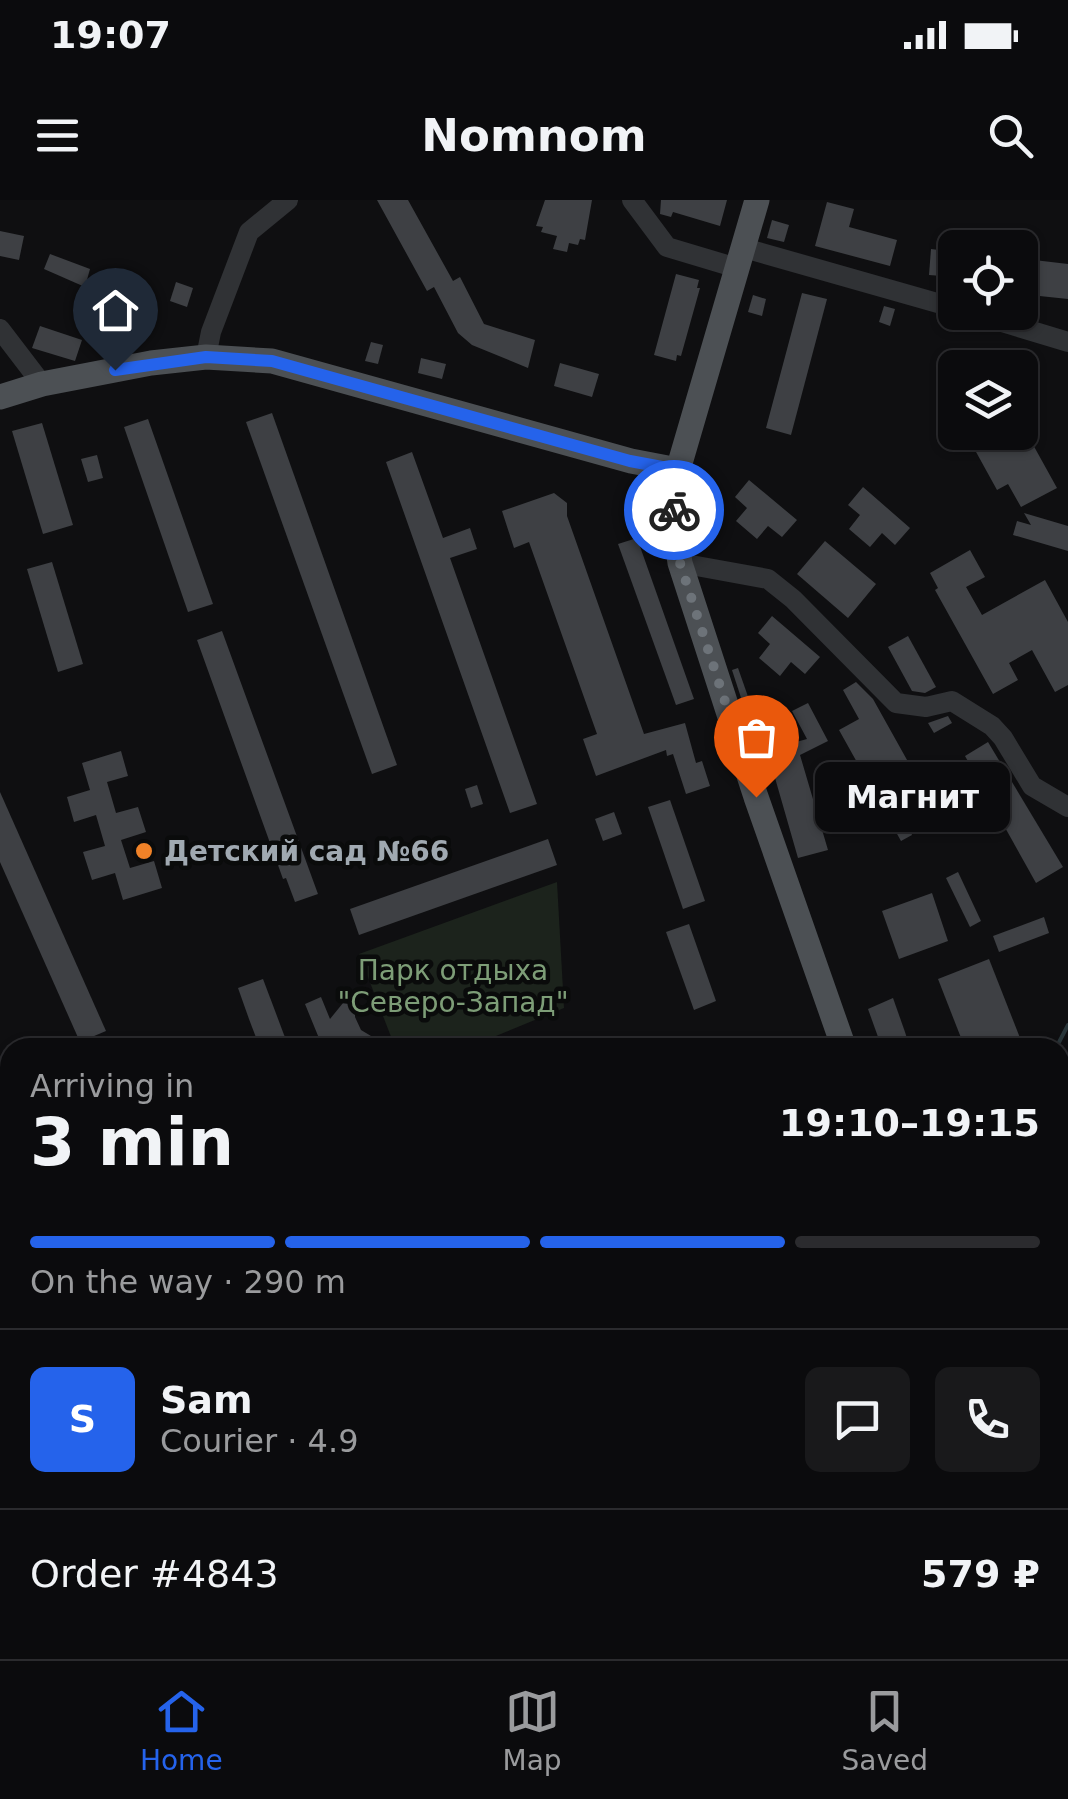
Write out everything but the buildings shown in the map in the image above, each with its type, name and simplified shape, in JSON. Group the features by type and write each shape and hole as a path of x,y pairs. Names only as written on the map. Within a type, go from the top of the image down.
{"main road":[{"path":"758,200 678,470 673,513 680,563 840,1038"},
{"path":"0,397 42,384 151,363 206,357 272,361 630,461 678,470"}],"street":[{"path":"206,357 211,332 249,232 288,200"},
{"path":"632,200 667,247 741,258 938,304"},
{"path":"0,329 42,384"},
{"path":"1028,330 1068,342"},
{"path":"680,563 768,579 794,598 896,703 926,706 952,701 992,726 1032,786 1068,807"}],"green space":[{"name":"Парк отдыха \"Северо-Запад\"","path":"557,882 564,1008 491,1038 392,1038 359,954"}],"waterway":[{"path":"1061,1038 1068,1025"}],"way so far":[{"path":"674,510 680,563 756,797"}],"place":[{"name":"Магнит","path":"756,797"},
{"name":"Детский сад №66","path":"144,851"}],"route":[{"path":"115,370 206,357 272,361 630,461 678,470 674,510"}]}
